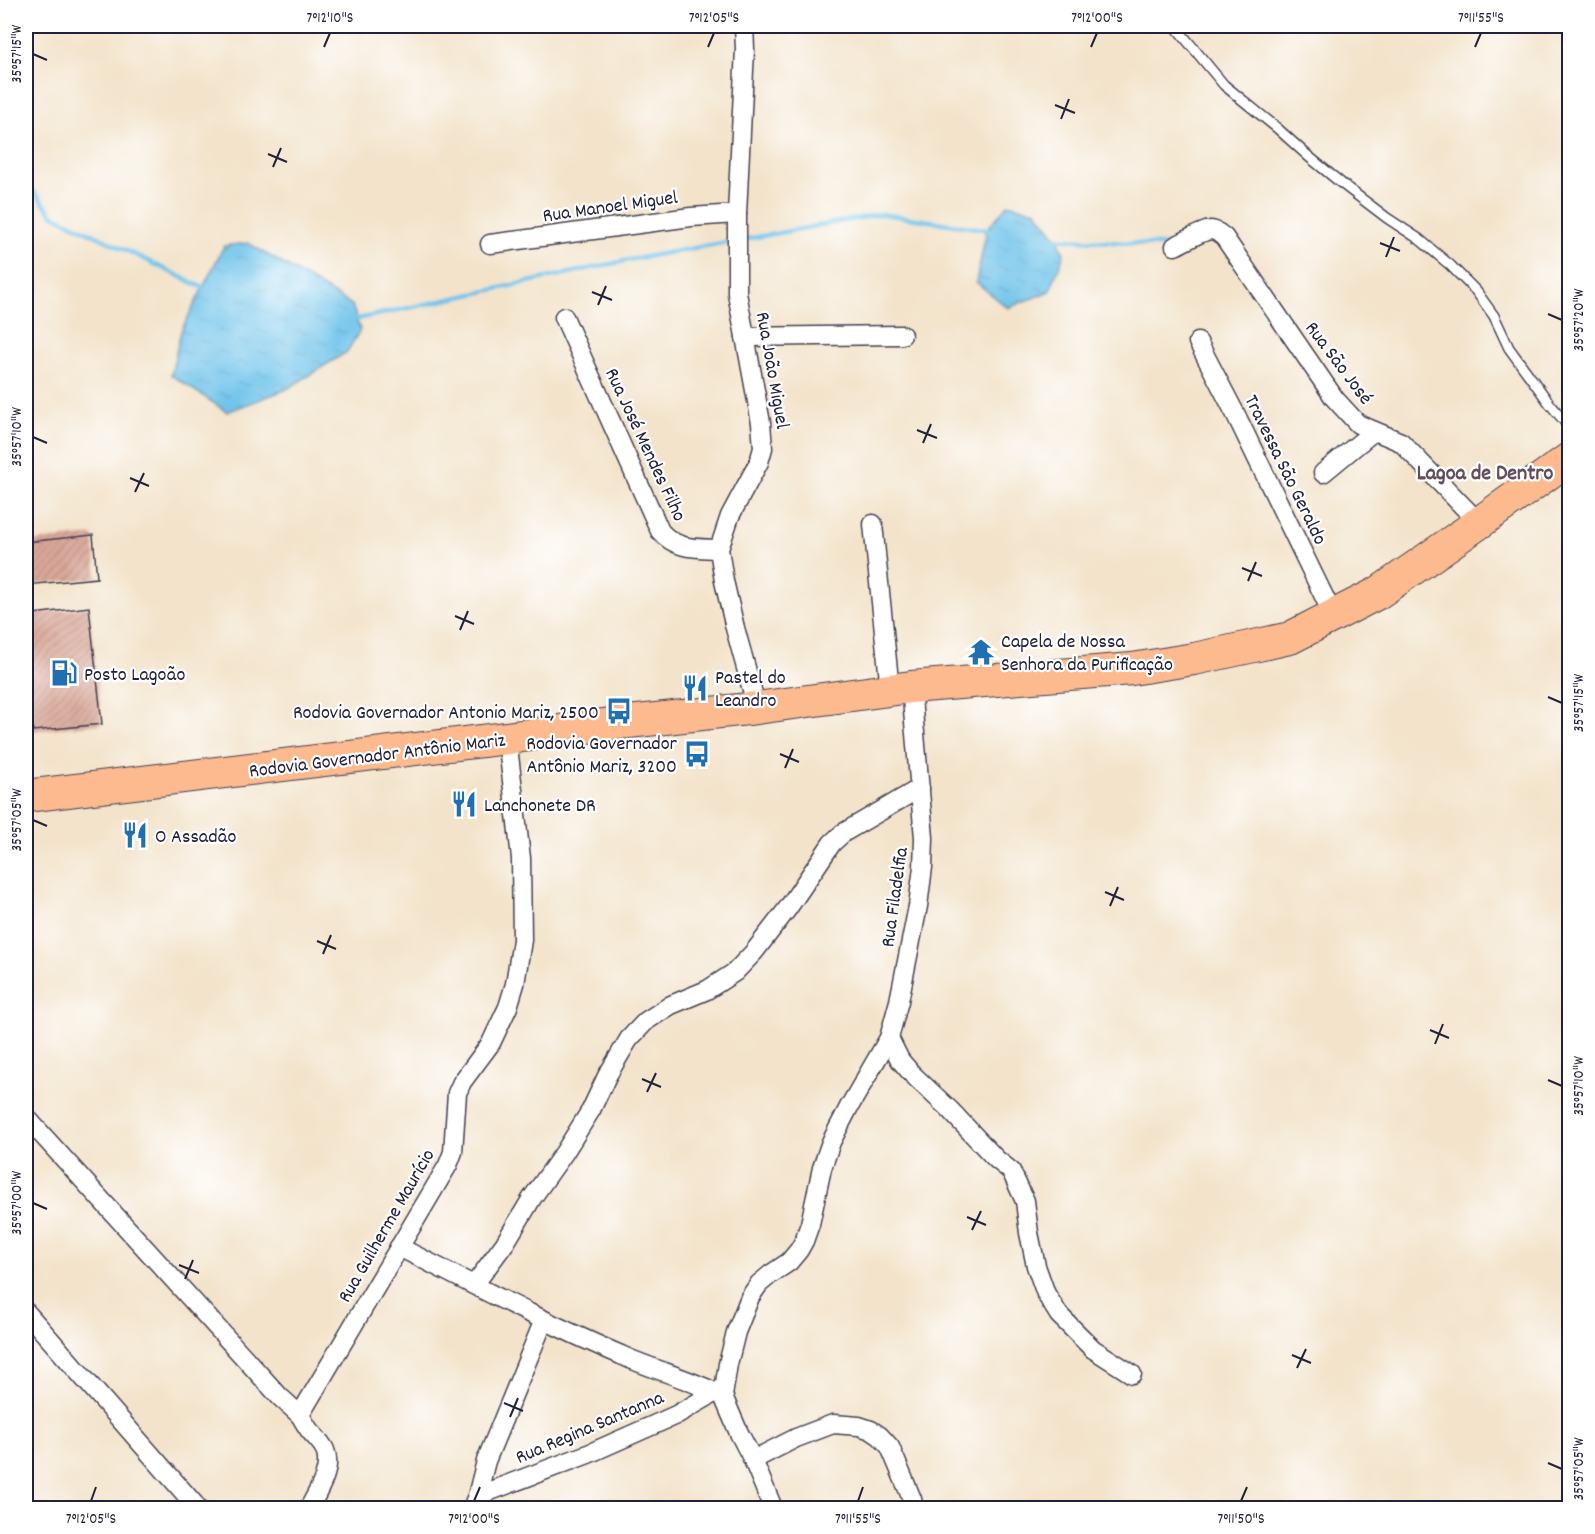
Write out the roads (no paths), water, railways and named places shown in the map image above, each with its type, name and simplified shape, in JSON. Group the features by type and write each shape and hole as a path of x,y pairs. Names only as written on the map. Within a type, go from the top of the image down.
{"highway":[{"name":"Rodovia Governador Antônio Mariz","path":"26,796 757,708 901,688 1132,669 1194,659 1290,638 1378,593 1569,458"}],"street":[{"name":"Rua João Miguel","path":"744,26 737,214 737,293 764,448 730,516 719,549 735,628 757,708"},
{"name":"Rua Manoel Miguel","path":"490,244 691,217 737,214"},
{"name":"Rua São José","path":"1175,246 1212,230 1224,237 1335,399 1358,424 1401,442 1479,523"},
{"name":"Rua José Mendes Filho","path":"564,317 660,531 676,545 719,549"},
{"path":"745,337 902,335"},
{"name":"Travessa São Geraldo","path":"1198,342 1334,617"},
{"path":"1323,472 1374,431"},
{"name":"Rua Filadelfia","path":"719,1394 736,1332 750,1297 759,1284 789,1262 799,1250 810,1224 822,1168 831,1142 889,1038 909,954 923,867 924,838 920,788 873,524"},
{"name":"Rua Guilherme Maurício","path":"300,1415 448,1165 453,1152 457,1093 462,1082 491,1043 508,1007 515,984 522,940 522,869 507,738"},
{"path":"474,1285 505,1244 532,1198 564,1153 591,1110 607,1076 629,1039 646,1021 671,1005 707,990 735,972 754,952 825,852 843,833 920,788"},
{"path":"889,1038 900,1060 912,1074 996,1159 1011,1171 1025,1201 1036,1266 1046,1294 1059,1315 1093,1349 1132,1374"},
{"path":"26,1117 280,1397 300,1415 324,1448 328,1458 326,1470 309,1509"},
{"path":"399,1247 544,1320 622,1356 719,1394 753,1460 771,1508"},
{"path":"26,1312 195,1505"},
{"path":"475,1502 486,1461 544,1320"},
{"name":"Rua Regina Santanna","path":"475,1502 588,1454 719,1394"},
{"path":"753,1460 796,1438 834,1424 859,1426 871,1430 891,1447 914,1509"}],"lane":[{"path":"1175,26 1224,85 1341,183 1419,239 1476,291 1494,316 1509,348 1569,428"}],"water":[{"path":"1008,204 1036,211 1058,239 1064,254 1050,291 1008,308 976,282 987,229"},
{"path":"248,243 352,305 360,330 347,352 287,389 227,412 171,375 181,331 224,246"}],"waterway":[{"path":"26,182 53,215 208,290"},
{"path":"741,240 882,214 990,230"},
{"path":"1052,238 1172,246"},
{"path":"353,320 634,259 733,241"}],"place":[{"name":"Capela de Nossa Senhora da Purificação","path":"981,652"},
{"name":"Posto Lagoão","path":"64,673"},
{"name":"Pastel do Leandro","path":"695,688"},
{"name":"Rodovia Governador Antonio Mariz, 2500","path":"619,711"},
{"name":"Rodovia Governador Antônio Mariz, 3200","path":"697,754"},
{"name":"Lanchonete DR","path":"464,804"},
{"name":"O Assadão","path":"135,835"}],"district":[{"name":"Lagoa de Dentro","path":"1485,471"}]}
